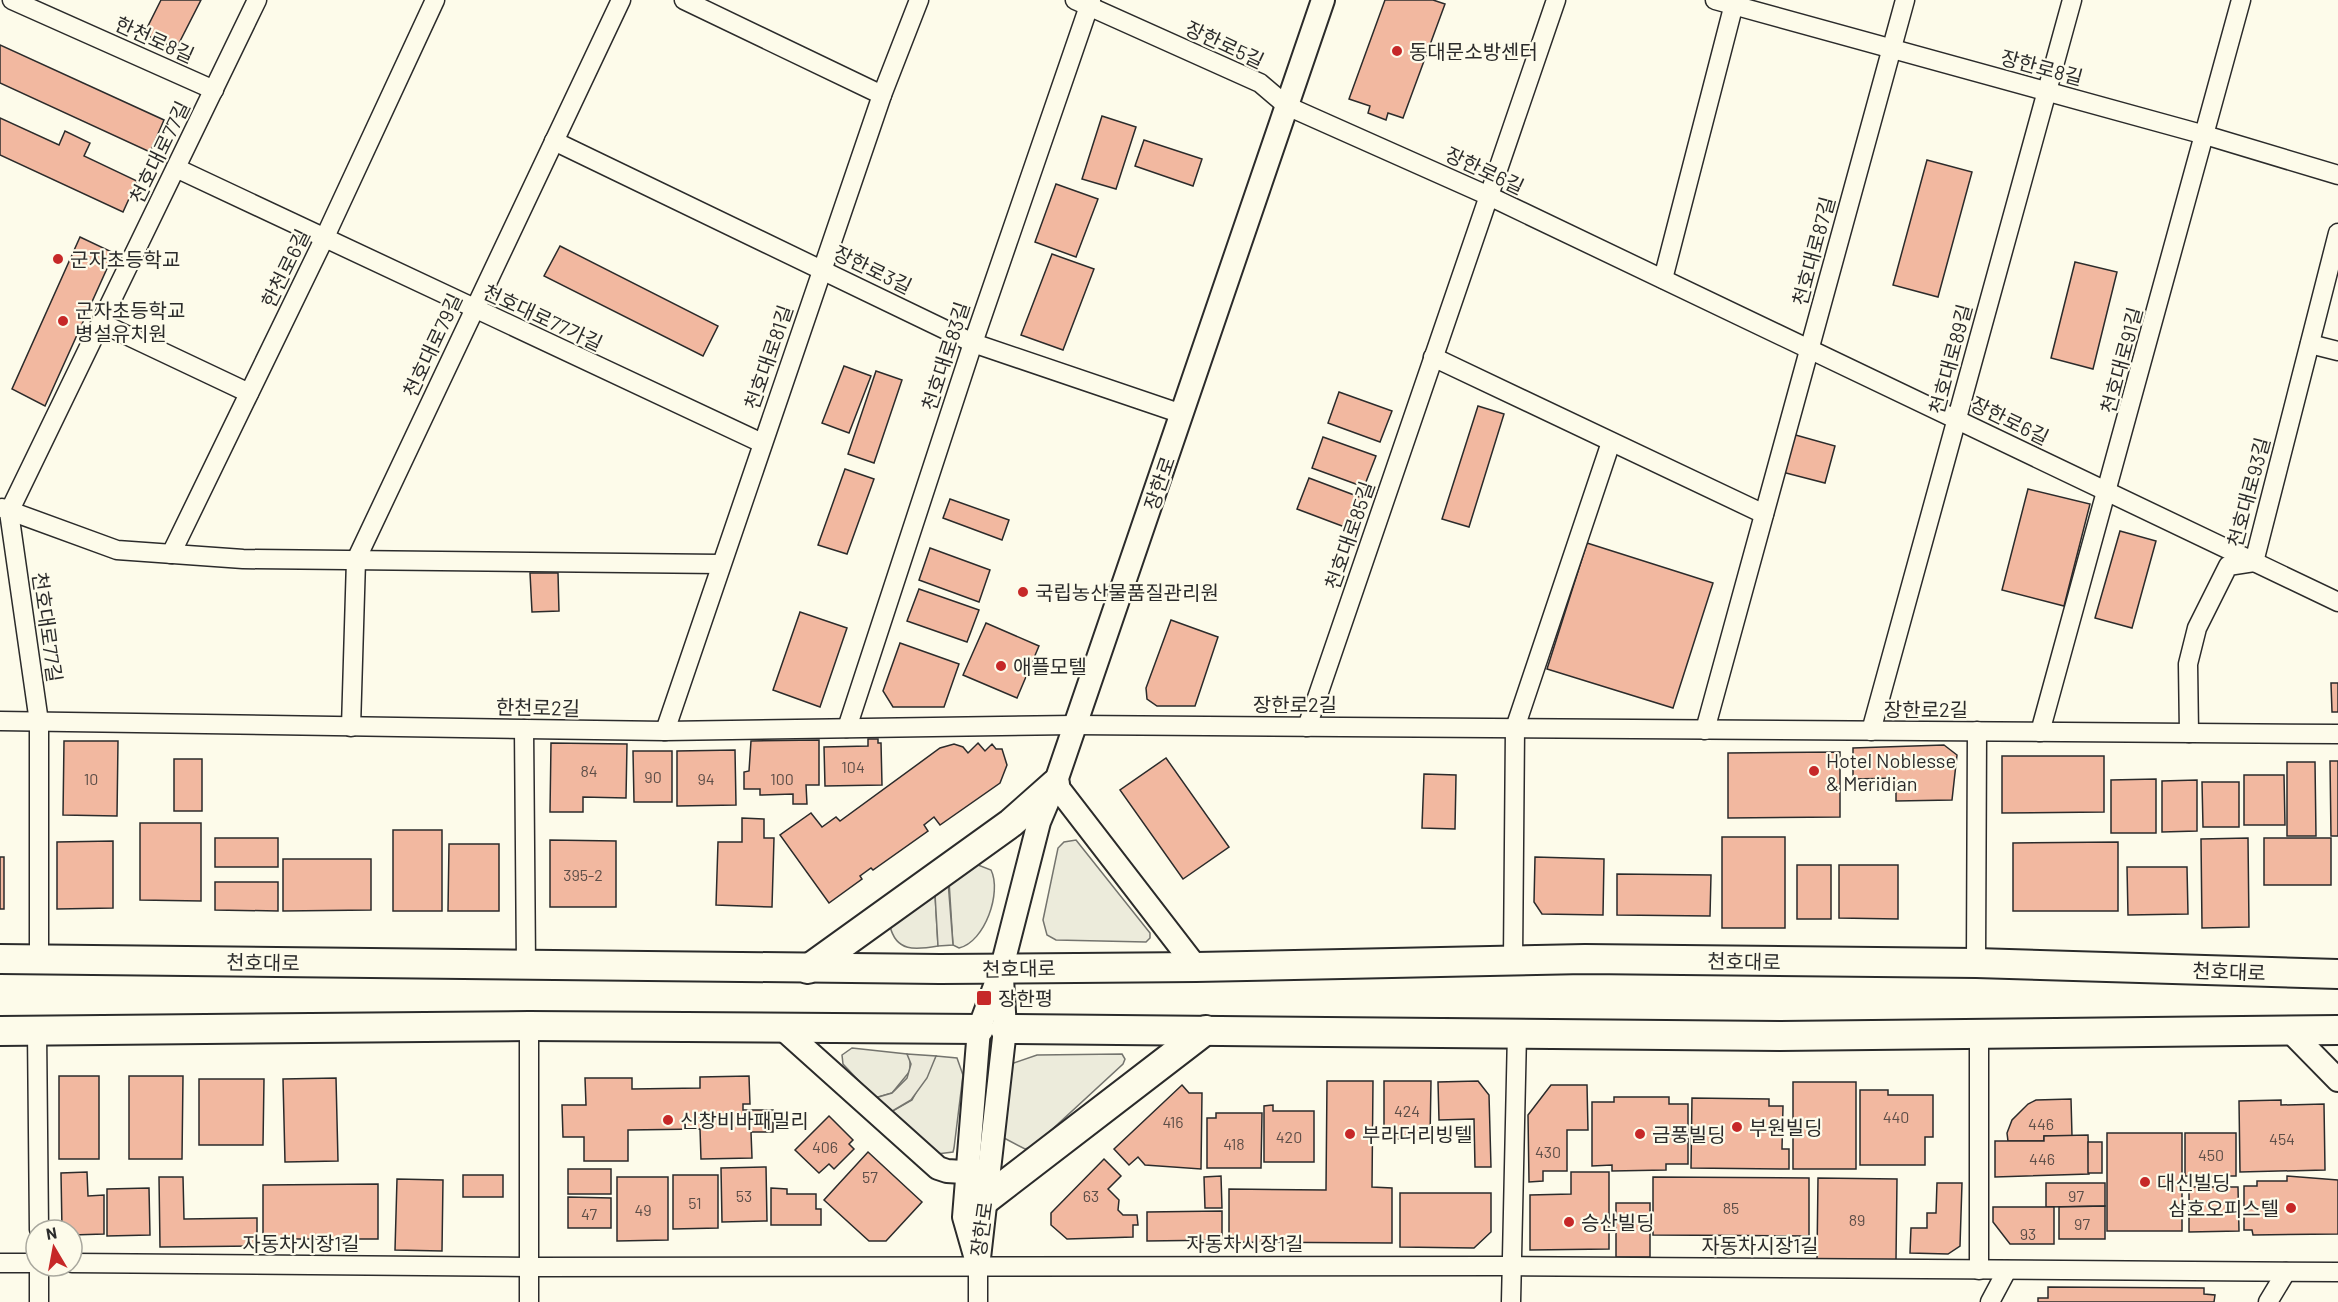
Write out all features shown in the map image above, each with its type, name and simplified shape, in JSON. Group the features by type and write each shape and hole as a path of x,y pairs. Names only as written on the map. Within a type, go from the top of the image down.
{"main road":[{"path":"808,969 1011,823 1055,784"},
{"name":"천호대로","path":"0,959 808,969 1196,967 1585,959 1976,963 2338,974"},
{"path":"0,1031 529,1026 1780,1036 2338,1030"},
{"path":"976,1186 1206,1030"}],"street":[{"name":"한천로8길","path":"12,0 46,7 213,90"},
{"name":"천호대로77길","path":"39,959 39,722 4,510 101,323 257,0"},
{"name":"한천로6길","path":"171,554 324,238 435,0"},
{"name":"천호대로79길","path":"351,727 356,560 621,0"},
{"path":"684,0 882,95"},
{"name":"천호대로81길","path":"665,731 720,564 882,95 919,0"},
{"name":"장한로","path":"978,1266 976,1186 992,1029 1002,967 1040,822 1055,784 1323,0"},
{"name":"천호대로85길","path":"1307,727 1556,0"},
{"name":"장한로8길","path":"1715,0 1734,3 1891,50 2205,135 2338,175"},
{"name":"천호대로87길","path":"1705,730 1905,0"},
{"name":"천호대로89길","path":"1871,731 2072,0"},
{"name":"천호대로91길","path":"2040,732 2108,492 2241,0"},
{"name":"장한로5길","path":"1085,2 1260,83 1287,106"},
{"name":"천호대로83길","path":"847,728 1085,2"},
{"path":"1663,279 1734,3"},
{"name":"장한로6길","path":"1287,106 1489,196 2338,602"},
{"name":"장한로3길","path":"554,141 973,343 1182,414"},
{"name":"천호대로77가길","path":"176,168 473,310 762,443"},
{"name":"천호대로93길","path":"2189,733 2188,664 2197,628 2228,566 2254,562 2338,233"},
{"path":"101,323 249,393"},
{"path":"2310,344 2338,351"},
{"path":"1433,357 1764,514"},
{"path":"1513,961 1515,728 1611,442"},
{"path":"4,510 117,550 243,559 720,564"},
{"name":"한천로2길","path":"0,721 665,731 1075,725"},
{"name":"장한로2길","path":"1075,725 2338,734"},
{"path":"524,729 526,965"},
{"path":"1976,963 1977,732"},
{"path":"1055,784 1196,967"},
{"path":"529,1026 529,1302"},
{"path":"783,1029 938,1167 976,1186"},
{"path":"2289,1030 2338,1080"},
{"path":"38,1031 39,1218"},
{"path":"1511,1302 1517,1033"},
{"path":"1979,1033 1979,1270"},
{"path":"0,1263 24,1264"},
{"name":"자동차시장1길","path":"84,1263 529,1267 1513,1266 2338,1272"},
{"path":"978,1266 978,1302"},
{"path":"1990,1302 2007,1270"},
{"path":"2268,1302 2286,1272"},
{"path":"38,1278 39,1302"}],"shaded area":[{"path":"1076,840 1150,933 1150,938 1146,942 1056,940 1047,935 1043,920 1058,848 1064,842"},
{"path":"973,863 991,870 994,879 993,903 977,936 959,948 953,945 949,881"},
{"path":"948,881 953,945 938,946 935,894"},
{"path":"935,894 938,946 914,948 902,945 897,941 890,926"},
{"path":"852,1048 907,1054 910,1057 910,1071 892,1093 875,1098 843,1064 842,1055"},
{"path":"907,1054 936,1056 927,1078 911,1100 889,1113 875,1098 892,1093 907,1078 911,1064"},
{"path":"1122,1054 1125,1059 1123,1064 1034,1146 1025,1149 1004,1138 1011,1064 1037,1055"},
{"path":"936,1056 957,1058 963,1075 953,1152 937,1154 889,1113 912,1100"}],"building":[{"path":"161,0 201,0 176,49 144,34"},
{"name":"동대문소방센터","path":"1385,0 1433,0 1445,4 1403,118 1388,113 1386,120 1368,113 1370,106 1349,99"},
{"path":"0,45 164,120 150,152 0,83"},
{"path":"1102,116 1136,127 1116,189 1082,179"},
{"path":"0,118 59,145 65,131 90,143 84,156 137,181 123,212 0,155"},
{"path":"1144,140 1202,159 1193,186 1135,166"},
{"path":"1927,160 1972,172 1938,297 1893,285"},
{"path":"1056,184 1098,199 1076,257 1035,242"},
{"name":"군자초등학교 병설유치원","path":"80,237 114,253 45,406 12,389"},
{"path":"560,246 718,326 703,356 544,276"},
{"path":"1052,254 1094,269 1063,350 1021,335"},
{"path":"2075,262 2117,272 2093,369 2051,358"},
{"path":"844,366 871,376 849,433 822,423"},
{"path":"876,371 902,380 874,463 848,454"},
{"path":"1339,392 1392,411 1380,442 1328,423"},
{"path":"1478,406 1504,414 1469,527 1442,519"},
{"path":"1792,434 1835,446 1825,483 1782,472"},
{"path":"1323,437 1376,456 1364,487 1312,468"},
{"path":"845,469 874,479 847,554 818,545"},
{"path":"1309,478 1362,498 1350,529 1297,509"},
{"path":"2028,489 2090,504 2064,606 2002,590"},
{"path":"950,499 1009,520 1002,540 943,518"},
{"path":"2120,531 2156,541 2132,628 2095,618"},
{"path":"1587,543 1713,583 1673,708 1547,669"},
{"path":"930,548 990,570 979,602 919,580"},
{"path":"530,573 558,573 559,611 532,612"},
{"path":"919,589 979,610 967,642 907,621"},
{"path":"800,612 847,628 820,707 773,690"},
{"path":"1171,620 1218,637 1195,706 1157,706 1147,699 1146,688"},
{"path":"986,623 1039,646 1017,698 963,675"},
{"path":"900,643 959,664 944,707 893,707 883,691"},
{"path":"2331,683 2338,683 2338,712 2332,712"},
{"path":"868,739 878,739 878,743 881,743 882,785 825,786 824,747 868,746"},
{"path":"819,740 819,785 806,785 807,804 793,804 793,794 760,795 760,789 744,789 744,772 749,771 751,741"},
{"path":"64,741 118,741 117,816 63,815"},
{"path":"551,743 627,744 626,798 583,797 583,812 550,812"},
{"path":"978,743 985,751 992,744 996,749 1002,749 1007,765 1000,783 940,825 934,817 924,825 928,831 873,870 871,868 860,876 862,879 829,903 780,835 811,813 822,827 836,817 840,821 940,748 954,744 963,747 968,753"},
{"path":"1944,745 1957,755 1952,800 1896,801 1896,778 1853,779 1853,748"},
{"path":"735,750 736,805 677,806 677,751"},
{"path":"633,751 672,751 672,802 634,802"},
{"path":"1840,752 1840,817 1728,818 1728,753"},
{"path":"2002,756 2104,756 2104,812 2002,813"},
{"path":"1166,758 1229,847 1183,879 1120,790"},
{"path":"174,759 202,759 202,811 174,811"},
{"path":"2330,761 2338,761 2338,836 2331,836"},
{"path":"2287,762 2315,762 2316,836 2287,836"},
{"path":"1424,774 1456,775 1455,829 1422,828"},
{"path":"2244,775 2284,775 2285,825 2244,825"},
{"path":"2156,779 2156,833 2111,833 2111,780"},
{"path":"2197,780 2197,831 2162,832 2162,781"},
{"path":"2202,782 2239,782 2239,827 2203,827"},
{"path":"742,818 764,819 764,838 774,838 772,907 716,905 718,842 742,842"},
{"path":"140,823 201,823 201,901 140,900"},
{"path":"393,830 442,830 442,911 393,911"},
{"path":"1722,837 1785,837 1785,928 1722,928"},
{"path":"215,838 278,838 278,867 215,867"},
{"path":"2248,838 2249,927 2202,928 2201,839"},
{"path":"2264,838 2331,838 2331,885 2264,885"},
{"path":"550,840 616,841 616,907 550,907"},
{"path":"113,841 113,908 57,909 57,842"},
{"path":"2118,842 2118,911 2013,911 2013,843"},
{"path":"449,844 499,844 499,911 448,911"},
{"path":"0,857 4,857 4,909 0,909"},
{"path":"1535,857 1604,859 1603,915 1542,914 1534,902"},
{"path":"283,859 371,859 371,910 283,911"},
{"path":"1797,865 1831,865 1831,919 1797,919"},
{"path":"1839,865 1898,865 1898,919 1839,918"},
{"path":"2127,867 2187,867 2188,914 2128,915"},
{"path":"1617,874 1711,875 1710,916 1617,915"},
{"path":"215,882 278,882 278,911 215,910"},
{"path":"59,1076 99,1076 99,1159 59,1159"},
{"path":"129,1076 183,1076 182,1159 129,1159"},
{"name":"신창비바패밀리","path":"749,1076 750,1104 743,1104 743,1110 773,1110 773,1132 751,1132 752,1158 701,1159 700,1129 628,1130 628,1161 584,1161 584,1137 563,1137 562,1105 586,1105 585,1078 632,1078 632,1089 700,1088 700,1077"},
{"path":"336,1078 338,1161 285,1162 283,1079"},
{"path":"199,1079 264,1079 263,1145 199,1145"},
{"name":"부라더리빙텔","path":"1327,1081 1373,1081 1372,1187 1392,1188 1392,1243 1229,1242 1229,1189 1326,1190"},
{"path":"1384,1081 1431,1081 1430,1139 1384,1139"},
{"path":"1478,1081 1489,1095 1491,1167 1475,1167 1474,1119 1439,1120 1438,1082"},
{"path":"1793,1082 1856,1082 1856,1169 1793,1169"},
{"path":"1182,1085 1189,1093 1202,1093 1201,1169 1145,1165 1138,1157 1129,1165 1114,1149"},
{"path":"1551,1085 1587,1085 1588,1130 1567,1130 1567,1171 1543,1171 1543,1181 1529,1182 1528,1115"},
{"path":"1860,1090 1888,1090 1888,1095 1933,1095 1933,1137 1925,1137 1925,1165 1860,1165"},
{"name":"금풍빌딩","path":"1614,1097 1669,1097 1669,1104 1688,1104 1688,1164 1666,1164 1666,1170 1612,1171 1612,1165 1592,1166 1592,1102 1614,1102"},
{"name":"부원빌딩","path":"1692,1098 1769,1099 1769,1106 1783,1106 1782,1149 1789,1149 1789,1169 1691,1168"},
{"path":"2071,1099 2072,1136 2044,1136 2044,1141 2008,1141 2007,1133 2012,1120 2028,1104 2036,1100"},
{"path":"2281,1100 2281,1105 2324,1104 2325,1170 2240,1172 2239,1101"},
{"path":"1273,1105 1273,1111 1314,1111 1314,1162 1264,1162 1264,1106"},
{"path":"1216,1113 1262,1113 1261,1168 1207,1168 1207,1118 1216,1118"},
{"path":"829,1116 853,1140 849,1144 854,1149 834,1169 829,1164 819,1173 795,1150"},
{"name":"대신빌딩","path":"2107,1133 2182,1133 2182,1231 2107,1231"},
{"path":"2185,1133 2236,1133 2236,1176 2185,1176"},
{"path":"2088,1135 2089,1174 1995,1177 1995,1141 2044,1141 2044,1136"},
{"path":"2088,1142 2102,1142 2102,1173 2088,1173"},
{"path":"868,1152 922,1202 886,1241 869,1241 824,1200"},
{"path":"1104,1159 1121,1176 1108,1189 1119,1200 1118,1210 1123,1215 1137,1215 1138,1225 1133,1225 1133,1237 1067,1239 1051,1225 1051,1213"},
{"path":"766,1167 767,1221 722,1222 721,1168"},
{"path":"568,1169 611,1169 611,1194 568,1194"},
{"path":"87,1172 88,1196 104,1195 104,1234 84,1235 84,1218 62,1218 61,1173"},
{"name":"승산빌딩","path":"1571,1172 1609,1172 1609,1249 1530,1250 1530,1195 1571,1194"},
{"path":"463,1175 503,1175 503,1197 463,1197"},
{"path":"673,1175 718,1175 718,1228 673,1229"},
{"path":"1221,1176 1222,1208 1205,1208 1204,1177"},
{"name":"삼호오피스텔","path":"2287,1176 2338,1180 2338,1234 2253,1235 2252,1230 2244,1230 2244,1186 2257,1186 2257,1181 2287,1181"},
{"path":"159,1177 183,1177 184,1219 257,1218 257,1246 160,1247"},
{"path":"617,1177 668,1177 668,1240 617,1241"},
{"path":"1653,1177 1809,1178 1809,1236 1653,1235"},
{"path":"1818,1178 1897,1179 1896,1260 1817,1259"},
{"path":"397,1179 443,1180 442,1251 395,1250"},
{"path":"1937,1183 1962,1183 1960,1246 1948,1254 1910,1253 1911,1228 1927,1228 1927,1213 1936,1213"},
{"path":"2046,1183 2105,1183 2105,1206 2046,1207"},
{"path":"378,1184 378,1239 263,1239 263,1185"},
{"path":"2189,1187 2238,1187 2239,1231 2189,1232"},
{"path":"149,1188 150,1235 107,1236 107,1189"},
{"path":"771,1188 787,1189 787,1194 816,1194 816,1209 821,1209 821,1225 771,1225"},
{"path":"1400,1193 1491,1193 1491,1232 1474,1248 1400,1247"},
{"path":"568,1197 611,1198 611,1228 568,1228"},
{"path":"1616,1203 1650,1203 1650,1257 1616,1257"},
{"path":"2105,1206 2105,1239 2059,1239 2059,1207"},
{"path":"1993,1207 2054,1207 2054,1244 2010,1244 1993,1222"},
{"path":"1222,1211 1222,1240 1147,1241 1147,1212"},
{"path":"2048,1287 2204,1288 2204,1294 2215,1295 2214,1302 2038,1302 2038,1298 2048,1298"}],"place":[{"name":"동대문소방센터","path":"1397,51"},
{"name":"군자초등학교","path":"58,259"},
{"name":"군자초등학교 병설유치원","path":"63,321"},
{"name":"국립농산물품질관리원","path":"1023,592"},
{"name":"애플모텔","path":"1001,666"},
{"name":"Hotel Noblesse & Meridian","path":"1814,771"},
{"name":"장한평","path":"984,998"},
{"name":"신창비바패밀리","path":"668,1120"},
{"name":"부원빌딩","path":"1737,1127"},
{"name":"부라더리빙텔","path":"1350,1134"},
{"name":"금풍빌딩","path":"1640,1134"},
{"name":"대신빌딩","path":"2145,1182"},
{"name":"삼호오피스텔","path":"2291,1208"},
{"name":"승산빌딩","path":"1569,1222"}]}
